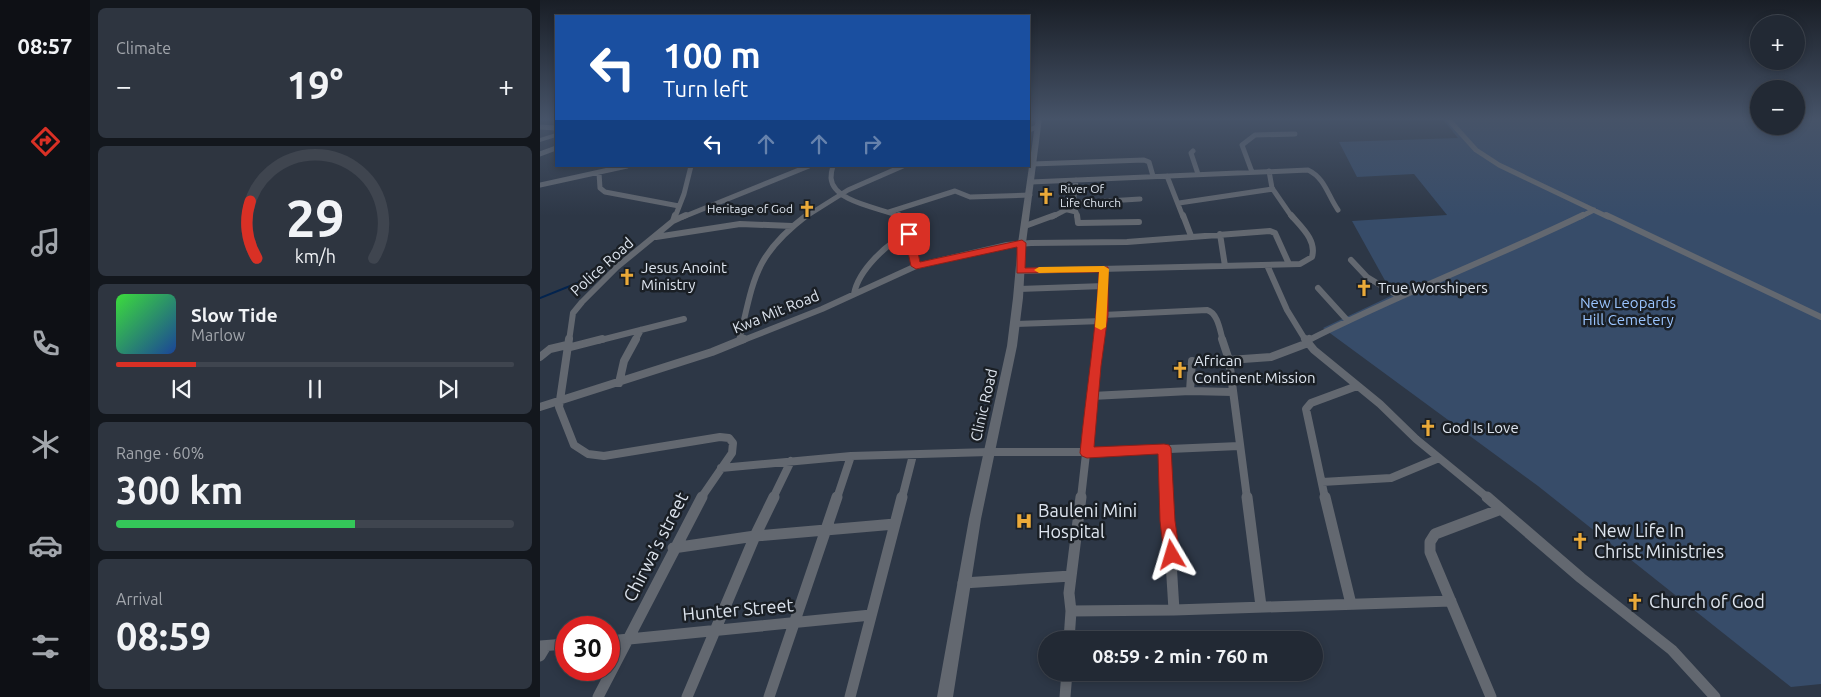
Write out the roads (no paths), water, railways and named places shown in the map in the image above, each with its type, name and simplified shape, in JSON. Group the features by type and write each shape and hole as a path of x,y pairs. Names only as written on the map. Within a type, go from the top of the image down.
{"street":[{"name":"Clinic Road","path":"945,697 963,583 988,452 1002,396 1014,324 1019,289 1022,243 1030,195 1033,151"},
{"path":"1193,151 1191,153 1198,174"},
{"path":"1244,151 1252,172"},
{"path":"1478,151 1488,159 1821,317"},
{"path":"1032,164 1144,160 1149,162 1154,176"},
{"path":"540,185 622,167"},
{"name":"Police Road","path":"560,401 570,319 577,307 623,262 656,237 673,221 691,167"},
{"path":"673,221 806,167"},
{"path":"833,167 831,179 842,194 862,206 888,212 906,219 916,266"},
{"path":"739,341 760,265 777,240 792,226 842,194 901,167"},
{"path":"601,171 600,188 605,192 679,206"},
{"path":"1020,271 1267,266 1305,263 1311,259 1315,248 1308,234 1273,189 1268,177 1269,171"},
{"path":"1031,182 1269,171 1312,171 1318,177 1338,210"},
{"path":"1168,176 1191,236"},
{"path":"1075,203 1076,180"},
{"path":"1179,203 1273,189"},
{"path":"888,212 955,191 970,197 1030,195"},
{"path":"1025,226 1046,220 1068,210 1075,203 1140,199"},
{"path":"1068,210 1076,212 1078,224 1139,222"},
{"path":"1229,360 1271,357 1307,342 1347,320 1513,249 1594,210"},
{"path":"656,237 740,224 792,226"},
{"name":"Kwa Mit Road","path":"540,407 739,341 854,294 916,266 1022,243 1077,245 1220,234 1273,232 1289,264"},
{"path":"854,294 859,280 884,247 897,238 909,234"},
{"path":"1220,234 1225,266"},
{"path":"1351,260 1357,269 1371,280 1400,297"},
{"path":"1267,266 1287,308 1307,342 1439,458 1581,578 1672,650 1715,697"},
{"path":"1070,631 1071,611 1069,593 1102,318 1104,269"},
{"path":"1019,289 1104,286"},
{"path":"1318,288 1347,320"},
{"path":"1014,324 1211,311 1215,316 1229,360 1260,606"},
{"path":"540,357 550,349 567,347 684,319"},
{"path":"619,382 624,361 641,330"},
{"path":"1190,391 1192,361"},
{"path":"1351,604 1334,539 1306,412 1307,406 1357,386"},
{"path":"1092,396 1190,391 1232,392"},
{"name":"Chirwa’s street","path":"560,401 560,413 574,445 584,453 604,456 725,437 732,439 734,448 729,458 710,481 673,548 598,697"},
{"path":"721,468 851,456 988,452 1087,453 1239,446"},
{"path":"1164,448 1168,521 1174,572 1174,610"},
{"path":"850,697 913,455"},
{"path":"770,697 851,456"},
{"path":"1322,482 1391,478 1439,458"},
{"path":"687,697 755,536 791,461"},
{"path":"1492,697 1430,552 1430,538 1435,534 1501,509"},
{"path":"673,548 755,536 895,524"},
{"path":"963,583 1071,576"},
{"path":"1071,611 1174,610 1451,601"},
{"name":"Hunter Street","path":"620,640 871,615"},
{"path":"542,649 555,646"},
{"path":"1065,697 1066,681"}],"waterway":[{"path":"540,298 590,278"}],"place":[{"name":"River Of Life Church","path":"1046,196"},
{"name":"Heritage of God","path":"807,209"},
{"name":"Jesus Anoint Ministry","path":"627,277"},
{"name":"True Worshipers","path":"1364,288"},
{"name":"African Continent Mission","path":"1180,370"},
{"name":"God Is Love","path":"1428,428"},
{"name":"Bauleni Mini Hospital","path":"1024,521"},
{"name":"New Life In Christ Ministries","path":"1580,541"},
{"name":"Church of God","path":"1635,602"}],"park label":[{"name":"New Leopards Hill Cemetery","path":"1628,312"}]}
